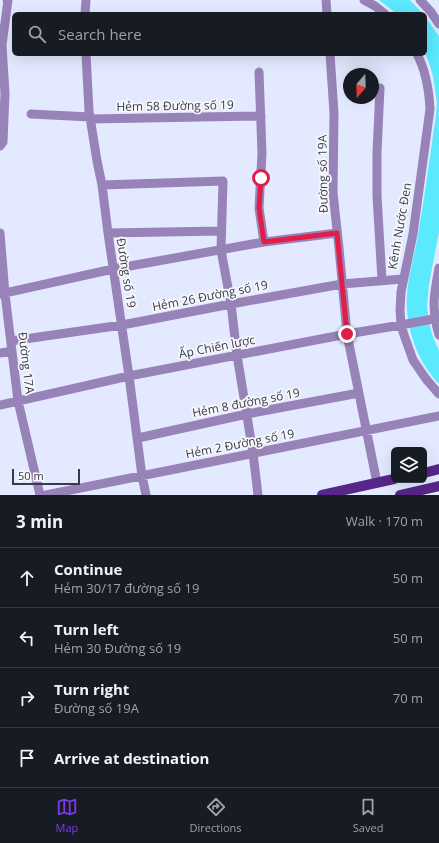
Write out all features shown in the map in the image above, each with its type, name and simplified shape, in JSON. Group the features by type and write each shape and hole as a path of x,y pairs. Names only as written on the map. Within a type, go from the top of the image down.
{"main road":[{"path":"427,472 439,469"},
{"path":"322,495 391,480"},
{"path":"400,495 439,486"}],"street":[{"path":"0,146 3,142 5,93 2,45 8,0"},
{"path":"86,0 86,12"},
{"path":"326,0 327,12"},
{"path":"364,0 382,12"},
{"path":"420,0 439,24"},
{"name":"Đường số 19","path":"86,56 90,118 102,185 138,438 142,476 146,495"},
{"name":"Đường số 19A","path":"330,56 334,113 333,193 347,334 377,483"},
{"name":"Kênh Nước Đen","path":"418,56 424,69 430,98 430,109 413,234 400,300 405,325 404,335 410,354 417,367 439,394"},
{"path":"259,72 262,153 259,208 264,242"},
{"path":"380,88 377,152 377,196 382,280"},
{"name":"Hẻm 58 Đường số 19","path":"31,114 90,118 260,116"},
{"path":"102,185 223,181 221,250 231,304 258,495"},
{"path":"108,233 221,230"},
{"name":"Đường 17A","path":"0,232 2,294 12,346 18,401 40,495"},
{"path":"2,294 113,270 264,242 337,233"},
{"path":"439,268 434,301 434,319 439,335"},
{"name":"Hẻm 26 Đường số 19","path":"0,353 12,346 231,304 342,284 403,279"},
{"name":"Ấp Chiến lược","path":"0,405 129,376 347,334 434,319"},
{"name":"Hẻm 8 đường số 19","path":"138,438 247,414 359,393"},
{"name":"Hẻm 2 Đường số 19","path":"46,495 439,416"}],"water":[{"path":"379,0 410,0 421,12 394,12"},
{"path":"427,19 439,36 439,232 429,284 427,307 429,323 439,351 439,384 426,368 417,350 410,330 407,310 407,291 421,220 436,115 437,103 433,76 426,56"}],"route":[{"path":"261,178 259,208 264,242 337,233 347,334"}]}
